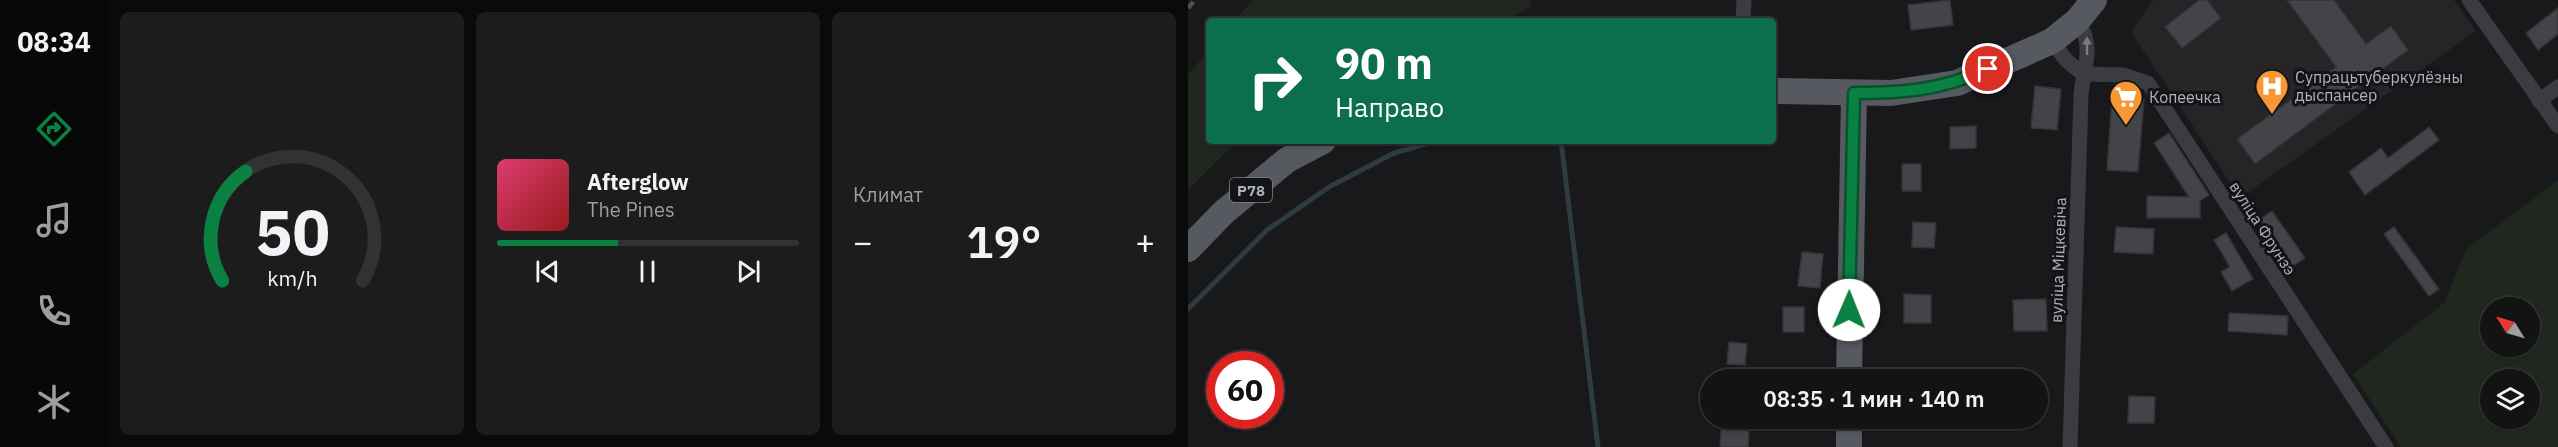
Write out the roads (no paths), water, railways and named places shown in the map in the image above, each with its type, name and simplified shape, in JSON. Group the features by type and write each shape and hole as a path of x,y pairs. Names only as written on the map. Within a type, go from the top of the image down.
{"main road":[{"path":"1776,91 1902,92 1957,83 2052,40 2077,21 2094,0"},
{"path":"1849,369 1854,93"},
{"name":"Р78","path":"1188,249 1224,212 1287,160 1317,144"},
{"path":"1849,429 1849,447"}],"street":[{"path":"1743,18 1744,0"},
{"path":"2469,0 2558,126"},
{"name":"вуліца Міцкевіча","path":"2070,447 2083,74 2088,51 2086,34 2077,21"},
{"path":"2052,40 2066,60 2083,74"},
{"name":"вуліца Фрунзэ","path":"2083,74 2124,75 2148,83 2386,447"},
{"path":"2539,101 2558,87"}],"waterway":[{"path":"1188,309 1267,230 1329,187 1394,153 1426,144"},
{"path":"1561,144 1598,447"}],"railway":[{"path":"1188,8 1195,0"}],"place":[{"name":"Супрацьтуберкулёзны дыспансер","path":"2272,115"},
{"name":"Копеечка","path":"2126,126"}]}
